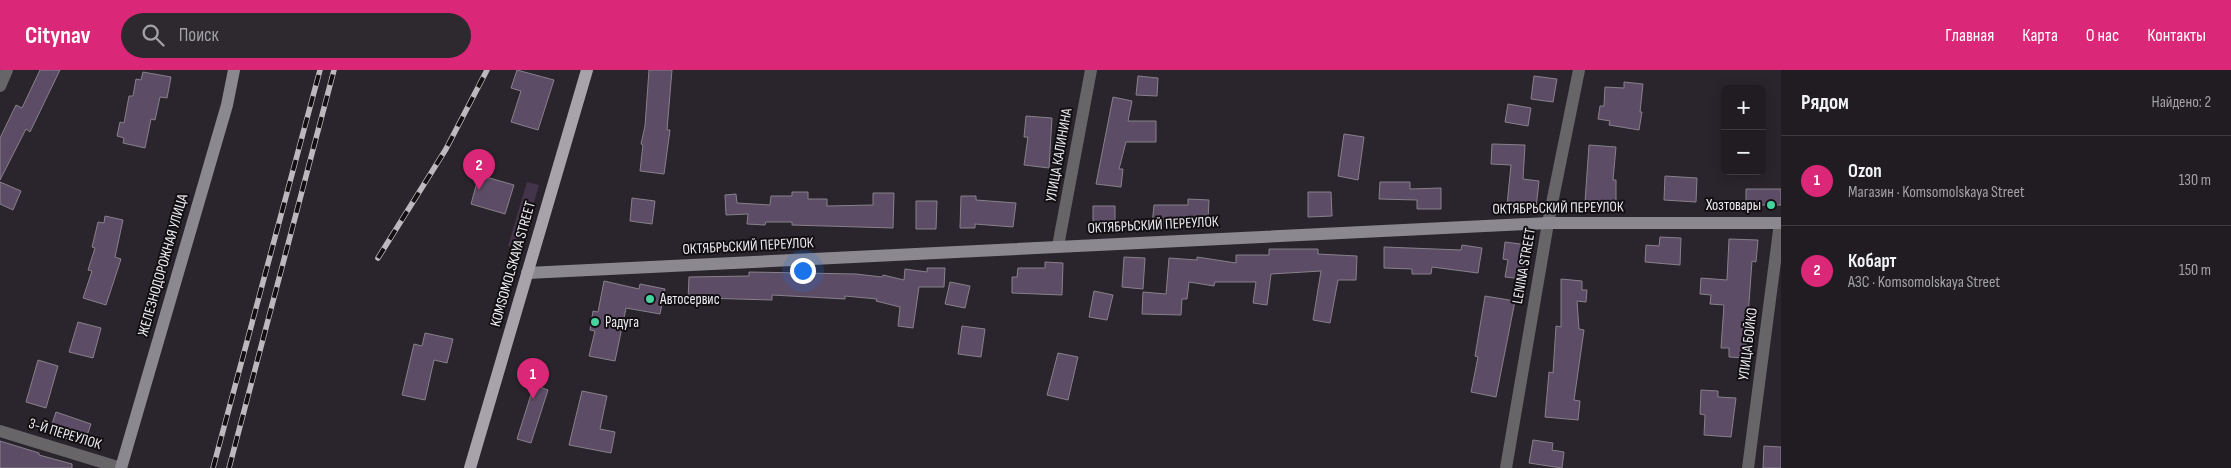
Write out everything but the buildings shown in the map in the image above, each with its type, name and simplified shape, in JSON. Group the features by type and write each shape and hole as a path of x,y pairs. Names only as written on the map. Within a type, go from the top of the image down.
{"main road":[{"name":"KOMSOMOLSKAYA STREET","path":"470,468 587,70"}],"street":[{"path":"0,86 7,70"},
{"name":"ЖЕЛЕЗНОДОРОЖНАЯ УЛИЦА","path":"121,468 227,105 234,70"},
{"name":"УЛИЦА КАЛИНИНА","path":"1058,246 1090,70"},
{"name":"LENINA STREET","path":"1506,468 1548,223 1579,70"},
{"name":"ОКТЯБРЬСКИЙ ПЕРЕУЛОК","path":"527,273 1548,223 1780,223"},
{"name":"УЛИЦА БОЙКО","path":"1748,468 1780,223"},
{"name":"3-Й ПЕРЕУЛОК","path":"0,431 121,468"}],"shaded area":[{"path":"527,182 539,185 520,249 508,246"}],"railway":[{"path":"213,468 320,70"},
{"path":"229,468 334,70"},
{"path":"378,258 446,149 487,70"}],"place":[{"name":"Кобарт","path":"479,190"},
{"name":"Хозтовары","path":"1771,205"},
{"name":"Автосервис","path":"650,299"},
{"name":"Радуга","path":"595,322"},
{"name":"Ozon","path":"533,399"}]}
